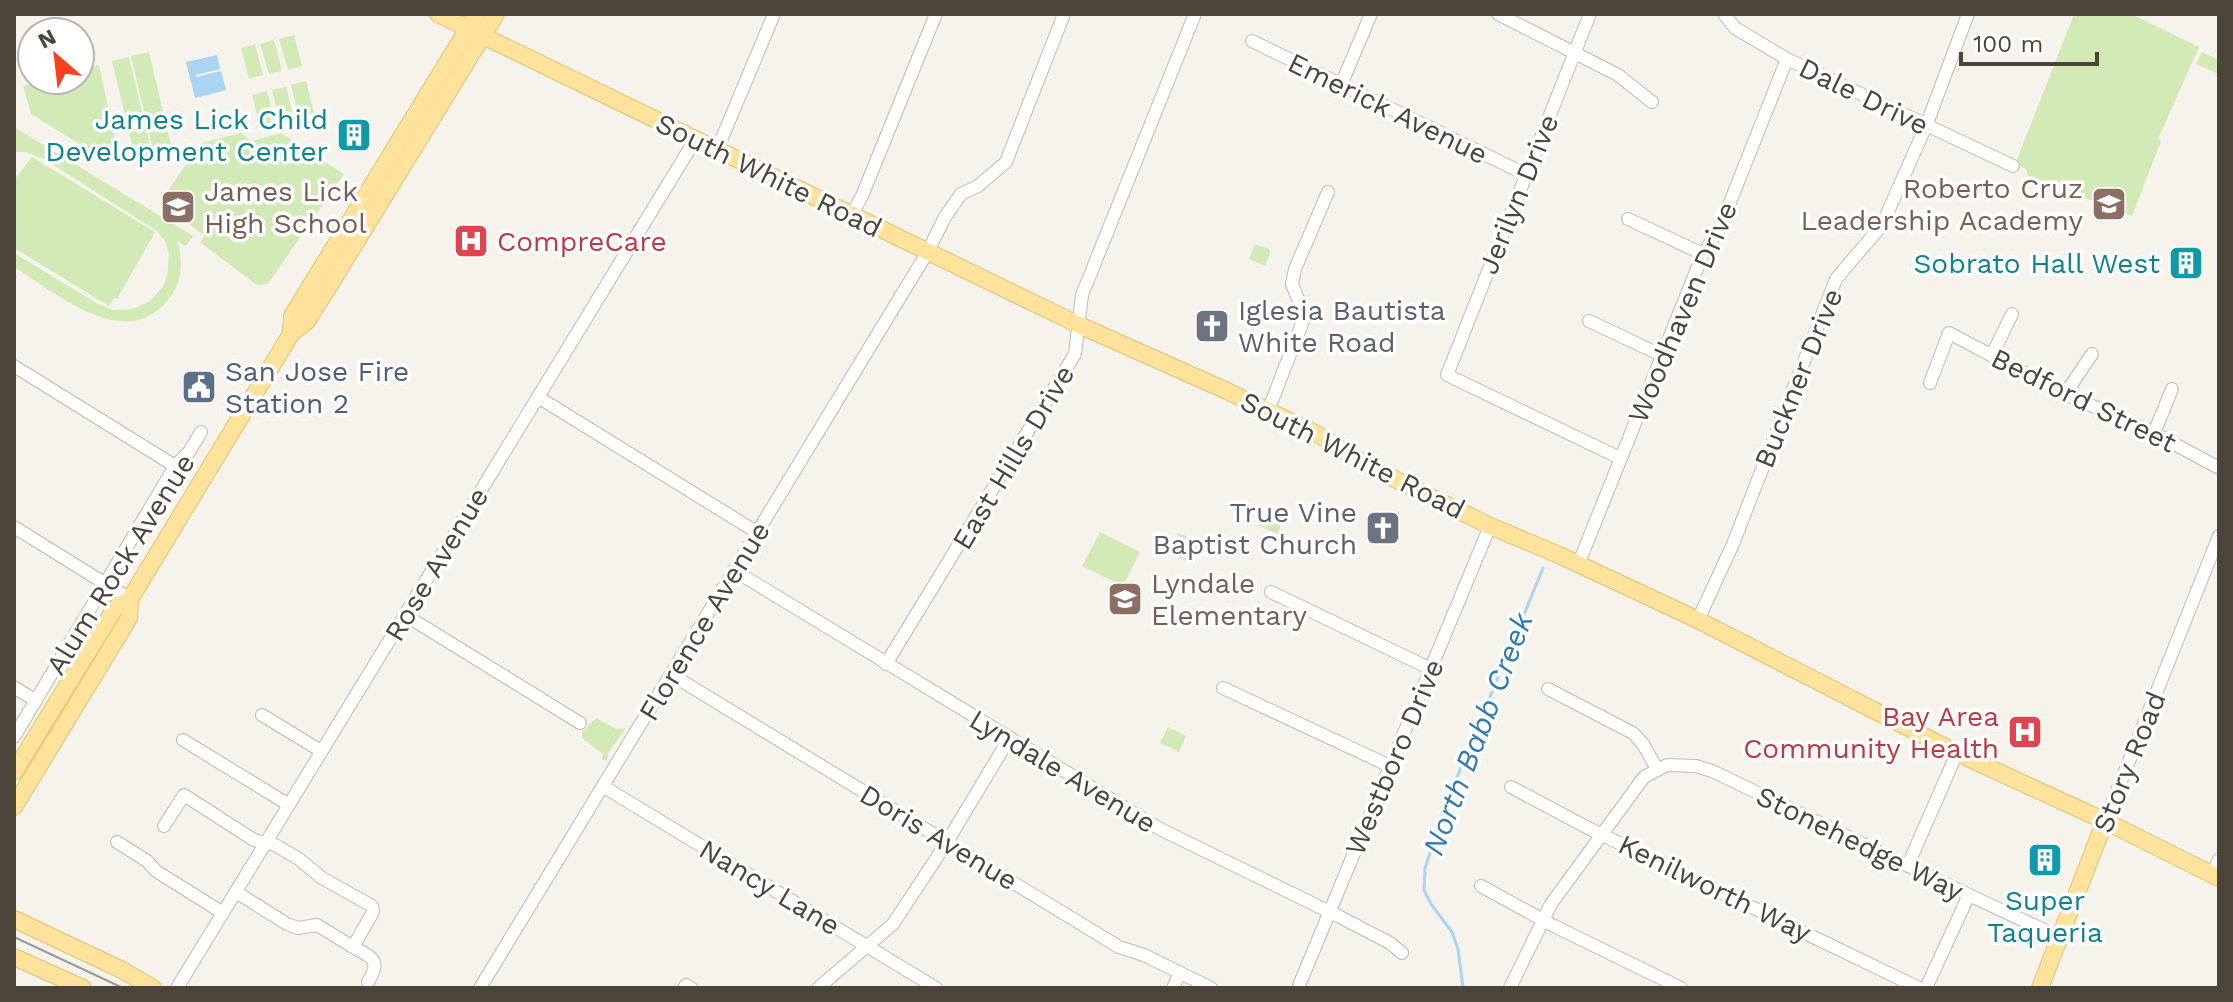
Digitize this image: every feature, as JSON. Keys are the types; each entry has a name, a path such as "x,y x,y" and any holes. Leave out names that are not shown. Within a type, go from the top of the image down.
{"main road":[{"name":"South White Road","path":"438,14 472,21 485,36 695,140 1079,325 1186,371 1319,435 1370,467 1490,526 1698,620 1957,753 2105,821 2216,877"},
{"name":"Alum Rock Avenue","path":"14,772 115,608 130,599 291,334 307,321 496,14"},
{"name":"Alum Rock Avenue","path":"291,334 292,316 472,21"},
{"path":"327,259 330,269 328,280 331,283"},
{"name":"Alum Rock Avenue","path":"14,807 129,618 130,599"},
{"path":"55,737 55,722 78,683 76,672"},
{"name":"Story Road","path":"2040,988 2105,821"},
{"path":"14,919 153,988"},
{"path":"14,957 83,988"}],"street":[{"path":"717,150 774,14"},
{"path":"851,216 936,14"},
{"name":"Florence Avenue","path":"480,988 927,253 945,217 961,194 978,186 1006,162 1064,14"},
{"name":"East Hills Drive","path":"886,664 1075,354 1082,295 1195,14"},
{"path":"1341,85 1371,14"},
{"path":"1498,14 1618,75 1652,102"},
{"name":"Jerilyn Drive","path":"1590,14 1447,375 1620,458"},
{"name":"Dale Drive","path":"1724,14 1735,28 1787,59 2013,166"},
{"name":"Buckner Drive","path":"1698,620 1733,544 1836,279 1882,225 1926,126 1968,14"},
{"name":"Emerick Avenue","path":"1252,41 1525,174"},
{"name":"Woodhaven Drive","path":"1578,565 1661,355 1703,254 1719,230 1787,59"},
{"name":"Rose Avenue","path":"177,988 695,140"},
{"path":"1268,411 1305,316 1292,284 1295,269 1328,192"},
{"path":"1628,219 1703,254"},
{"path":"1992,355 2012,314"},
{"path":"1589,321 1661,355"},
{"name":"Bedford Street","path":"1930,383 1949,333 2065,394 2154,433 2219,468"},
{"path":"2065,394 2092,354"},
{"path":"14,366 175,466"},
{"path":"2154,433 2172,389"},
{"path":"538,397 758,533"},
{"name":"Alum Rock Avenue","path":"14,737 175,466 189,452 201,432"},
{"name":"Westboro Drive","path":"1298,988 1490,526"},
{"path":"14,527 130,599"},
{"name":"Story Road","path":"2105,821 2218,541"},
{"name":"Lyndale Avenue","path":"735,571 1160,829 1390,943 1402,953"},
{"path":"1271,592 1431,669"},
{"path":"405,615 580,723"},
{"name":"Doris Avenue","path":"672,675 1119,947 1211,988"},
{"path":"14,687 36,701"},
{"path":"1223,688 1392,767"},
{"path":"1510,988 1542,920 1601,833 1644,777 1657,769 1633,733 1548,689"},
{"path":"262,715 321,751"},
{"path":"818,988 893,924 1009,739"},
{"path":"183,740 289,805"},
{"path":"1908,865 1957,753"},
{"name":"Stonehedge Way","path":"1657,769 1682,764 1712,771 1968,897 2060,937"},
{"name":"Nancy Lane","path":"604,787 936,988"},
{"name":"Kenilworth Way","path":"1511,787 1919,988"},
{"path":"164,826 184,795 254,840 266,842 299,859 322,878 372,906 373,912 353,947"},
{"path":"117,842 223,913"},
{"path":"2216,877 2219,859"},
{"path":"1481,886 1542,920 1681,988"},
{"path":"236,892 287,924 298,928 317,925 371,958 375,970 368,982"},
{"path":"1926,988 1968,897"},
{"path":"1173,988 1180,973"},
{"path":"684,988 686,985 691,988"}],"green space":[{"path":"2074,14 2131,14 2199,47 2158,139 2161,141 2132,216 2028,176 2016,162"},
{"path":"294,35 302,66 288,70 279,39"},
{"path":"274,40 282,71 269,74 260,44"},
{"path":"255,44 263,75 249,79 241,48"},
{"path":"149,52 172,150 154,154 131,56"},
{"path":"2202,52 2219,60 2219,74 2196,64"},
{"path":"129,57 152,154 135,158 112,61"},
{"path":"99,65 116,144 91,151 31,114 26,96 96,96 96,66"},
{"path":"306,81 314,113 299,117 291,85"},
{"path":"286,87 294,118 280,122 272,90"},
{"path":"267,91 275,123 260,127 252,95"},
{"path":"14,127 193,236 186,246 177,241 181,257 179,279 168,300 151,315 132,321 111,320 90,313 14,267 14,253 96,303 113,310 133,309 150,301 163,287 169,254 165,241 157,231 44,159 25,152 14,152"},
{"path":"241,133 252,141 281,133 344,174 268,284 257,285 201,243 204,235 160,203 200,143"},
{"path":"32,157 155,232 117,299 114,298 109,306 14,248 14,180"},
{"path":"1255,244 1269,249 1265,266 1249,259"},
{"path":"1272,514 1281,520 1279,535 1258,525 1264,516"},
{"path":"1100,532 1140,552 1123,586 1082,566"},
{"path":"1179,533 1200,543 1190,563 1169,553"},
{"path":"596,718 616,729 626,728 608,753 607,760 602,760 603,754 582,738 582,732"},
{"path":"1168,727 1186,736 1179,752 1160,743"}],"water":[{"path":"217,55 220,69 196,77 221,71 226,90 195,98 186,62"}],"waterway":[{"name":"North Babb Creek","path":"1463,988 1458,949 1452,932 1424,890 1425,868 1448,799 1543,568"}],"tram line":[{"path":"14,937 123,988"}],"place":[{"name":"James Lick Child Development Center","path":"354,135"},
{"name":"Roberto Cruz Leadership Academy","path":"2109,204"},
{"name":"James Lick High School","path":"178,207"},
{"name":"CompreCare","path":"471,241"},
{"name":"Sobrato Hall West","path":"2186,263"},
{"name":"Iglesia Bautista White Road","path":"1212,326"},
{"name":"San Jose Fire Station 2","path":"199,387"},
{"name":"True Vine Baptist Church","path":"1383,528"},
{"name":"Lyndale Elementary","path":"1125,599"},
{"name":"Bay Area Community Health","path":"2025,732"},
{"name":"Super Taqueria","path":"2045,860"}]}
